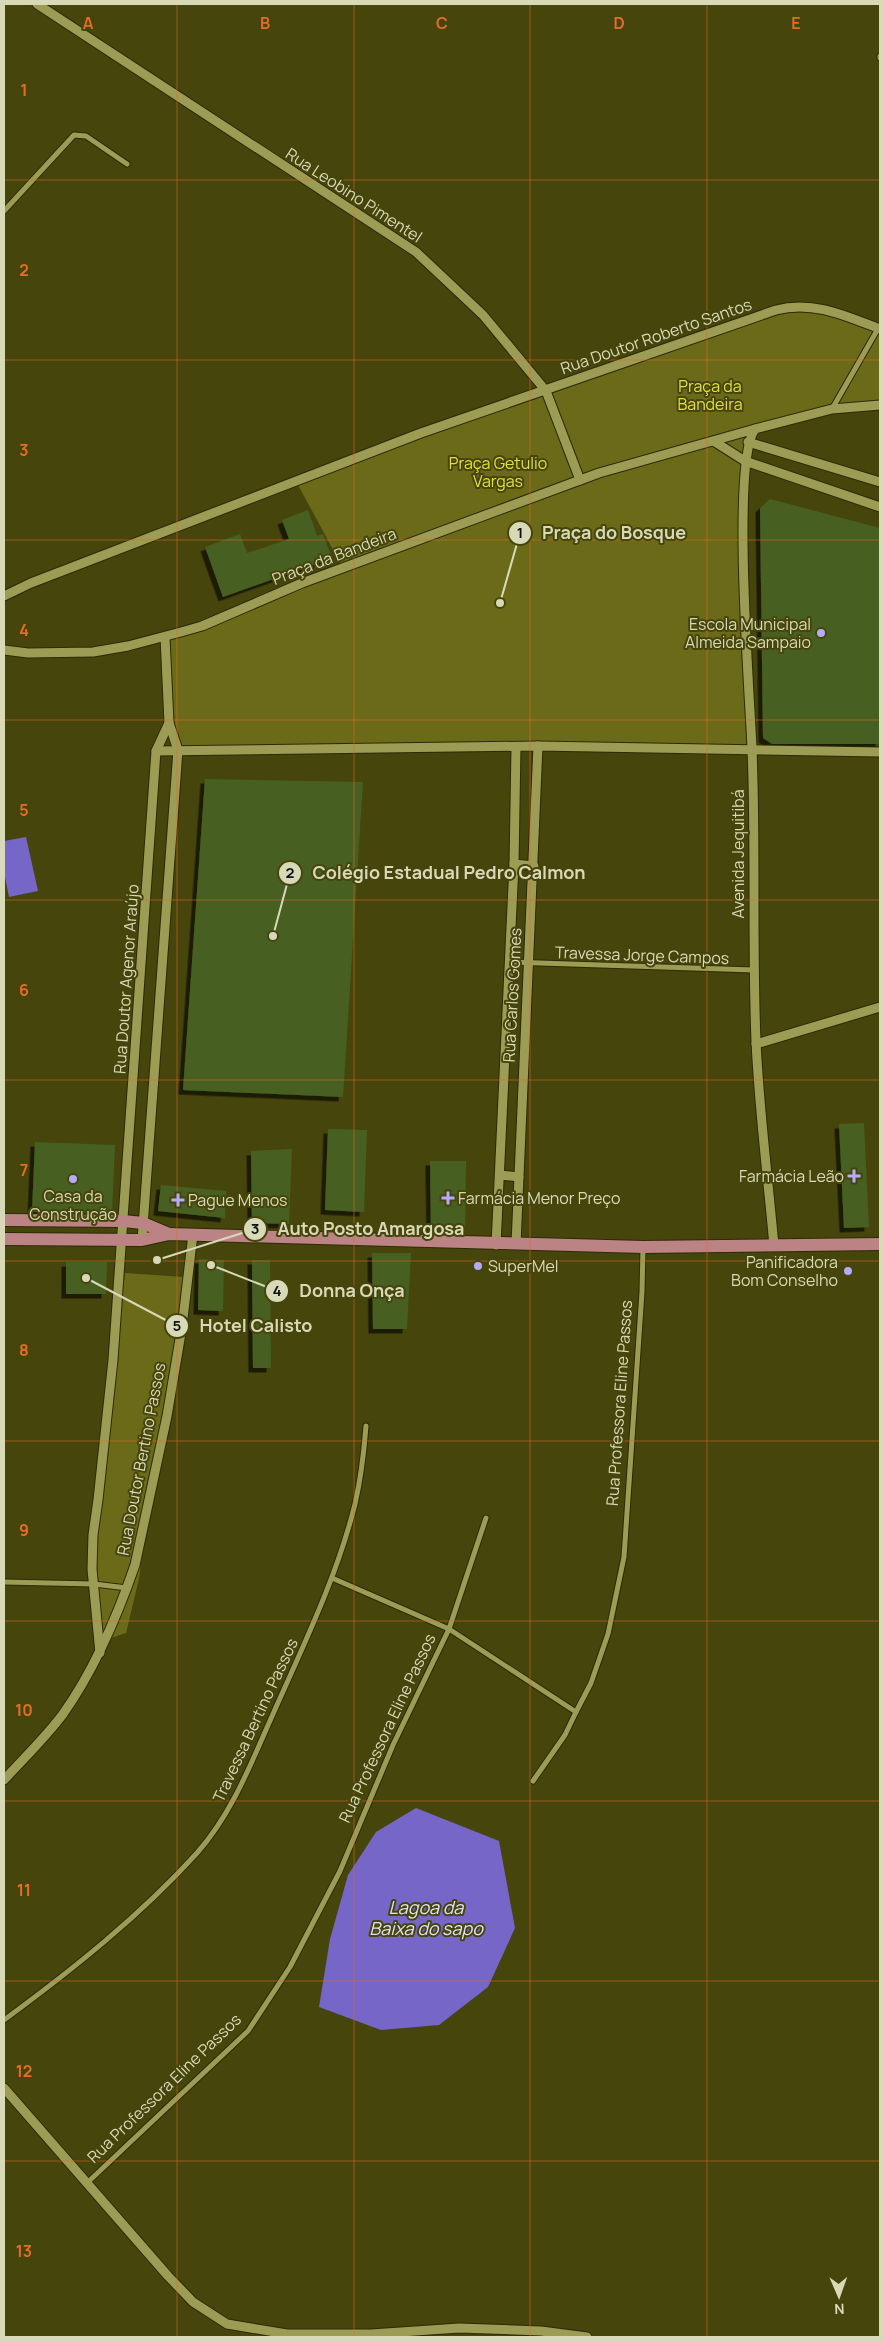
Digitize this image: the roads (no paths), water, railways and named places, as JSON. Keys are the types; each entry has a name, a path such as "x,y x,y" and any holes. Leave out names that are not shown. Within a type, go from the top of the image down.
{"main road":[{"path":"4,1220 123,1221 143,1223 169,1234"},
{"path":"4,1239 142,1240 169,1234 192,1234 496,1245 643,1247 880,1244"}],"street":[{"name":"Rua Leobino Pimentel","path":"37,4 416,252 483,315 546,390 580,480"},
{"path":"4,211 74,135 86,136 127,164"},
{"name":"Rua Doutor Roberto Santos","path":"4,596 31,583 411,437 776,310 807,306 847,315 880,327"},
{"path":"832,409 880,327"},
{"name":"Praça da Bandeira","path":"4,650 28,653 93,652 165,637 202,626 302,583 580,480 832,409 880,405"},
{"path":"755,430 748,442 880,482"},
{"path":"715,442 745,461 880,507"},
{"name":"Avenida Jequitibá","path":"748,442 745,461 744,557 752,749 756,1044 774,1246"},
{"name":"Rua Doutor Agenor Araújo","path":"142,1240 178,750 169,723 165,637"},
{"name":"Rua Doutor Agenor Araújo","path":"122,1240 156,751 169,723"},
{"path":"156,751 538,746 880,752"},
{"name":"Rua Carlos Gomes","path":"516,1244 538,746"},
{"name":"Rua Carlos Gomes","path":"496,1245 514,864 516,747"},
{"path":"514,864 534,866"},
{"name":"Travessa Jorge Campos","path":"508,962 754,970"},
{"path":"756,1044 880,1007"},
{"path":"500,1175 519,1177"},
{"name":"Rua Doutor Bertino Passos","path":"4,1780 63,1714 100,1654 135,1565 167,1416 182,1327 192,1234"},
{"name":"Rua Doutor Bertino Passos","path":"100,1654 94,1584 93,1535 104,1450 122,1240"},
{"name":"Rua Professora Eline Passos","path":"4,2088 87,2183 248,2031 290,1967 340,1871 393,1745 449,1629 576,1712 591,1683 608,1634 624,1557 642,1292 643,1247"},
{"name":"Travessa Bertino Passos","path":"4,2020 68,1972 155,1895 198,1852 232,1807 332,1578 355,1505 366,1426"},
{"path":"332,1578 449,1629 486,1518"},
{"path":"4,1582 94,1584 127,1588"},
{"path":"534,1781 565,1735 576,1712"},
{"path":"87,2183 168,2276 194,2302 227,2324 287,2334 370,2334 459,2328 541,2331 587,2337"}],"water":[{"path":"26,837 38,891 9,897 4,872 4,841"},
{"name":"Lagoa da Baixa do sapo","path":"416,1808 499,1841 515,1928 488,1987 439,2025 381,2030 319,2007 330,1939 348,1875 376,1832"}],"place":[{"name":"Praça do Bosque","path":"500,603"},
{"name":"Escola Municipal Almeida Sampaio","path":"821,633"},
{"name":"Colégio Estadual Pedro Calmon","path":"273,936"},
{"name":"Farmácia Leão","path":"854,1176"},
{"name":"Casa da Construção","path":"73,1179"},
{"name":"Farmácia Menor Preço","path":"448,1198"},
{"name":"Pague Menos","path":"178,1200"},
{"name":"Auto Posto Amargosa","path":"157,1260"},
{"name":"Donna Onça","path":"211,1265"},
{"name":"SuperMel","path":"478,1266"},
{"name":"Panificadora Bom Conselho","path":"848,1271"},
{"name":"Hotel Calisto","path":"86,1278"}],"park label":[{"name":"Praça Getulio Vargas","path":"498,472"}]}
